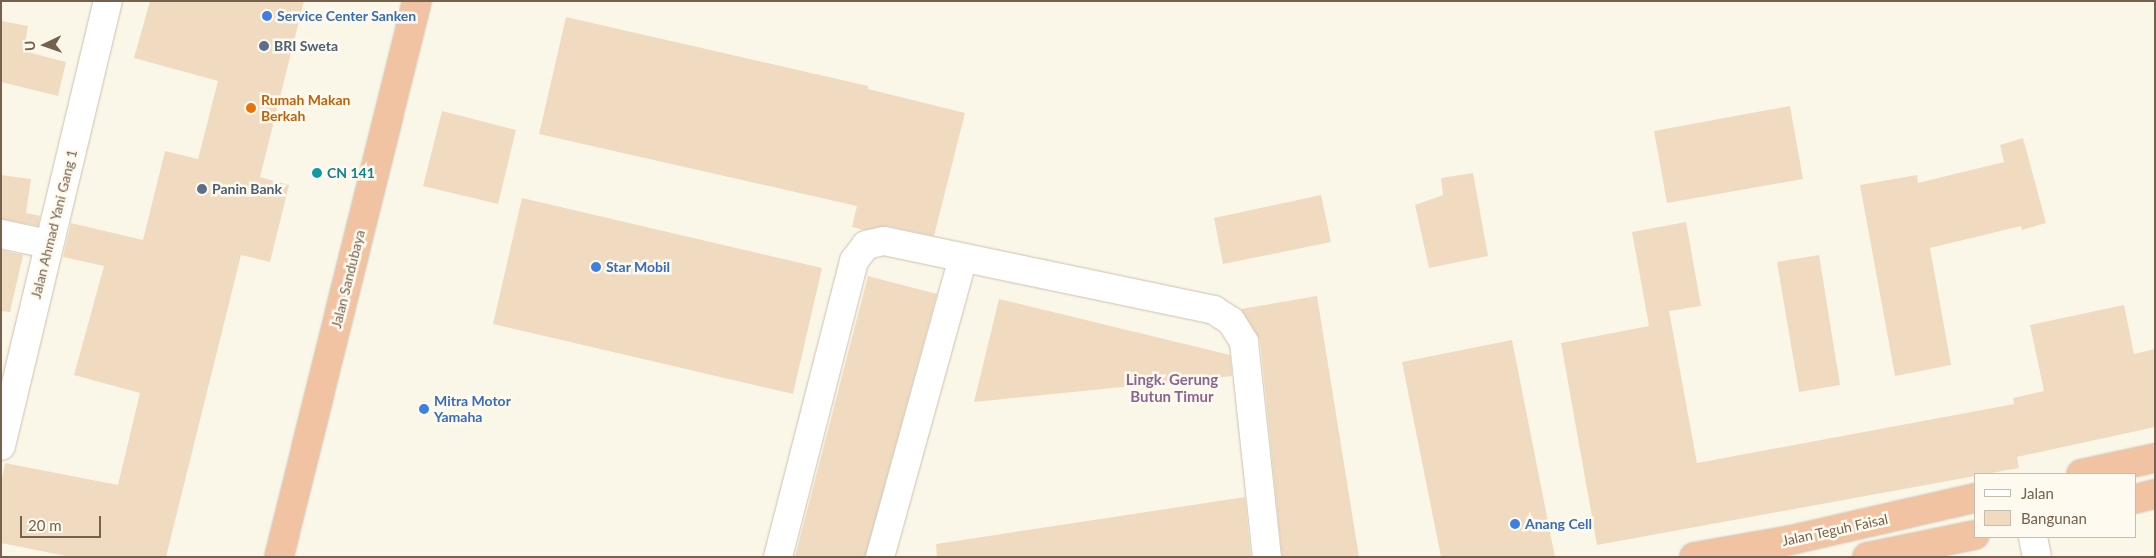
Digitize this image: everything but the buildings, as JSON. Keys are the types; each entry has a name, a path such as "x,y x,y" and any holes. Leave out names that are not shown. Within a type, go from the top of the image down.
{"highway":[{"name":"Jalan Sandubaya","path":"279,557 417,1"},
{"path":"2086,473 2155,458"},
{"path":"2136,498 2155,494"},
{"name":"Jalan Teguh Faisal","path":"1694,557 1791,540 1974,498"},
{"path":"1867,557 1974,534"}],"street":[{"name":"Jalan Ahmad Yani Gang 1","path":"1,446 48,244 108,1"},
{"path":"1,234 48,244"},
{"path":"778,557 859,252 870,243 884,240 1214,310 1231,321 1244,342 1267,557"},
{"path":"880,557 963,258"},
{"path":"2033,538 2037,557"}],"place":[{"name":"Service Center Sanken","path":"267,16"},
{"name":"BRI Sweta","path":"264,46"},
{"name":"Rumah Makan Berkah","path":"251,108"},
{"name":"CN 141","path":"317,173"},
{"name":"Panin Bank","path":"202,189"},
{"name":"Star Mobil","path":"596,267"},
{"name":"Mitra Motor Yamaha","path":"424,409"},
{"name":"Anang Cell","path":"1515,524"}],"district":[{"name":"Lingk. Gerung Butun Timur","path":"1172,388"}]}
